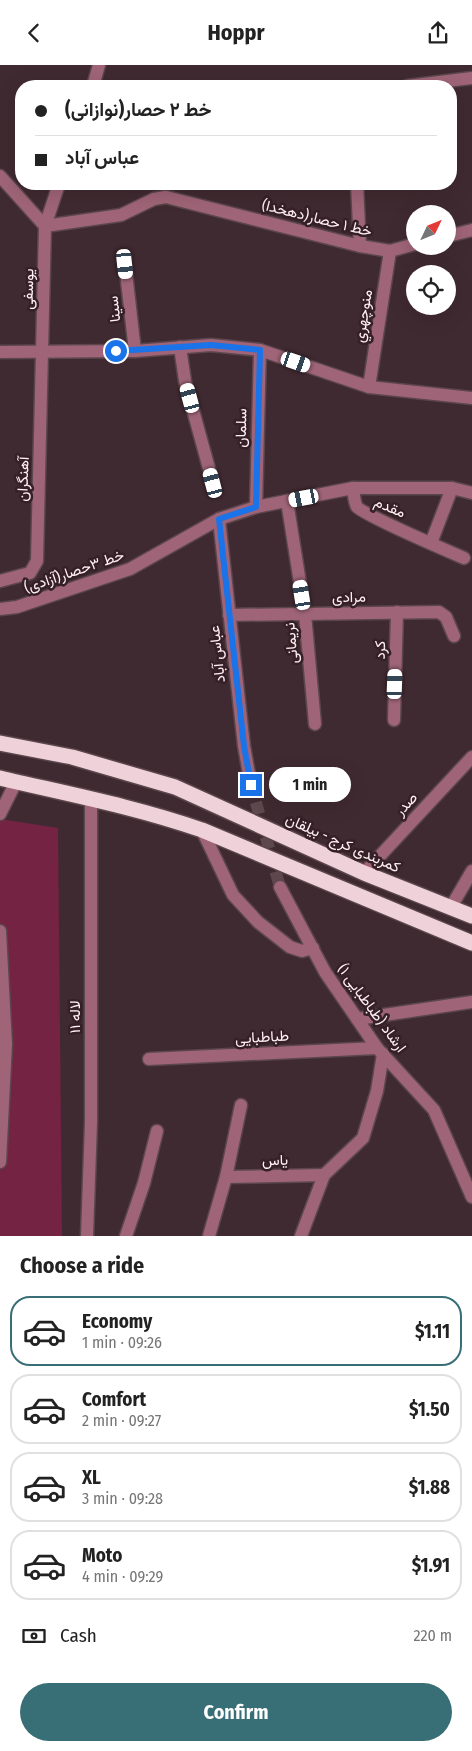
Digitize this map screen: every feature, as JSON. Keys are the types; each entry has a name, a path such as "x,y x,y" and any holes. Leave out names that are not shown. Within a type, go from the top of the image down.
{"highway":[{"name":"کمربندی کرج - بیلقان","path":"0,743 72,757 175,787 364,873 472,916"},
{"path":"0,778 91,798 164,817 202,830 472,943"}],"street":[{"path":"94,80 99,65"},
{"path":"450,80 472,77"},
{"path":"0,177 45,226"},
{"name":"یوسفی","path":"44,352 45,226 58,190"},
{"path":"357,190 360,247"},
{"name":"خط ۱ حصار(دهخدا)","path":"45,226 121,215 154,199 166,197 360,247 390,251 406,247"},
{"path":"456,234 472,230"},
{"name":"منوچهري","path":"369,387 390,251"},
{"name":"سینا","path":"125,264 134,351"},
{"path":"0,352 134,351 211,345 260,350 369,387 472,398"},
{"path":"180,347 185,381 213,483"},
{"name":"سلمان","path":"256,507 260,350"},
{"name":"آهنگران","path":"0,581 30,573 37,561 44,352"},
{"name":"خط ۳حصار(آزادی)","path":"0,609 17,607 130,569 219,519 256,507 353,488 452,488 472,493"},
{"name":"مقدم","path":"353,488 356,506 363,514 464,558"},
{"path":"431,543 452,488"},
{"name":"نریمانی","path":"287,501 305,614 315,724"},
{"name":"عباس آباد","path":"219,519 229,615 251,785"},
{"name":"مرادی","path":"229,615 439,612 446,617 454,636"},
{"name":"کرد","path":"394,720 397,613"},
{"name":"صدر","path":"364,873 472,757"},
{"path":"0,814 16,782"},
{"name":"لاله ۱۱","path":"87,1236 91,1122 91,798"},
{"path":"202,830 233,895 258,922 290,947 302,951 313,948"},
{"path":"450,907 472,871"},
{"name":"ارشاد (طباطبایی ۱)","path":"280,887 325,971 357,1019 380,1051 434,1110 472,1197"},
{"path":"0,931 6,1044 0,1162"},
{"path":"357,1019 472,1002"},
{"path":"303,1235 324,1175 363,1138 377,1091 380,1051"},
{"name":"طباطبایی","path":"149,1059 380,1051"},
{"path":"208,1236 226,1177 241,1105"},
{"path":"126,1236 144,1183 157,1131"},
{"name":"یاس","path":"226,1177 324,1175"}],"shaded area":[{"path":"0,819 58,828 62,1236 0,1236"}],"tunnel":[{"path":"251,785 280,887"}],"route":[{"path":"116,351 211,345 260,350 256,507 219,519 244,746 251,785"}]}
